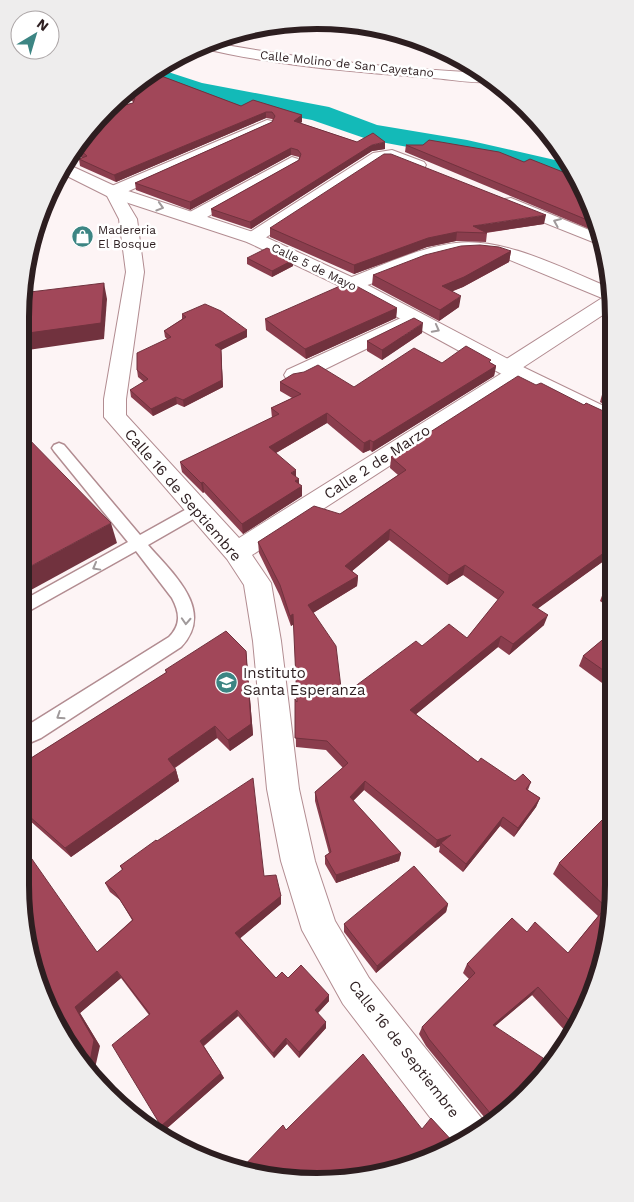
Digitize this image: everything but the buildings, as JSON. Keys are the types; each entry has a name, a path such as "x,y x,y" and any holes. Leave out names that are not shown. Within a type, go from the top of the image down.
{"street":[{"name":"Calle Molino de San Cayetano","path":"217,47 290,59 370,69 477,77"},
{"path":"114,192 267,124"},
{"path":"253,238 379,156 387,154 398,157 434,171"},
{"path":"194,217 292,162"},
{"name":"Calle 5 de Mayo","path":"68,171 114,192 253,238 351,284 512,370 605,416"},
{"name":"Calle 16 de Septiembre","path":"114,192 128,219 135,272 115,417 236,552 257,583 268,641 283,789 298,861 320,930 356,991 467,1131"},
{"path":"495,197 594,238"},
{"path":"351,284 441,251 456,248 486,247 511,254 604,292"},
{"name":"Calle 2 de Marzo","path":"236,552 512,370 582,318 605,305"},
{"path":"294,375 414,318"}],"lane":[{"path":"29,735 167,648 184,633 188,623 186,610 180,598 166,579 59,448"},
{"path":"29,605 197,510"}],"waterway":[{"path":"158,77 197,90 319,113 370,132 467,149 566,172"}],"place":[{"name":"Madereria El Bosque","path":"82,237"},
{"name":"Instituto Santa Esperanza","path":"227,682"}]}
